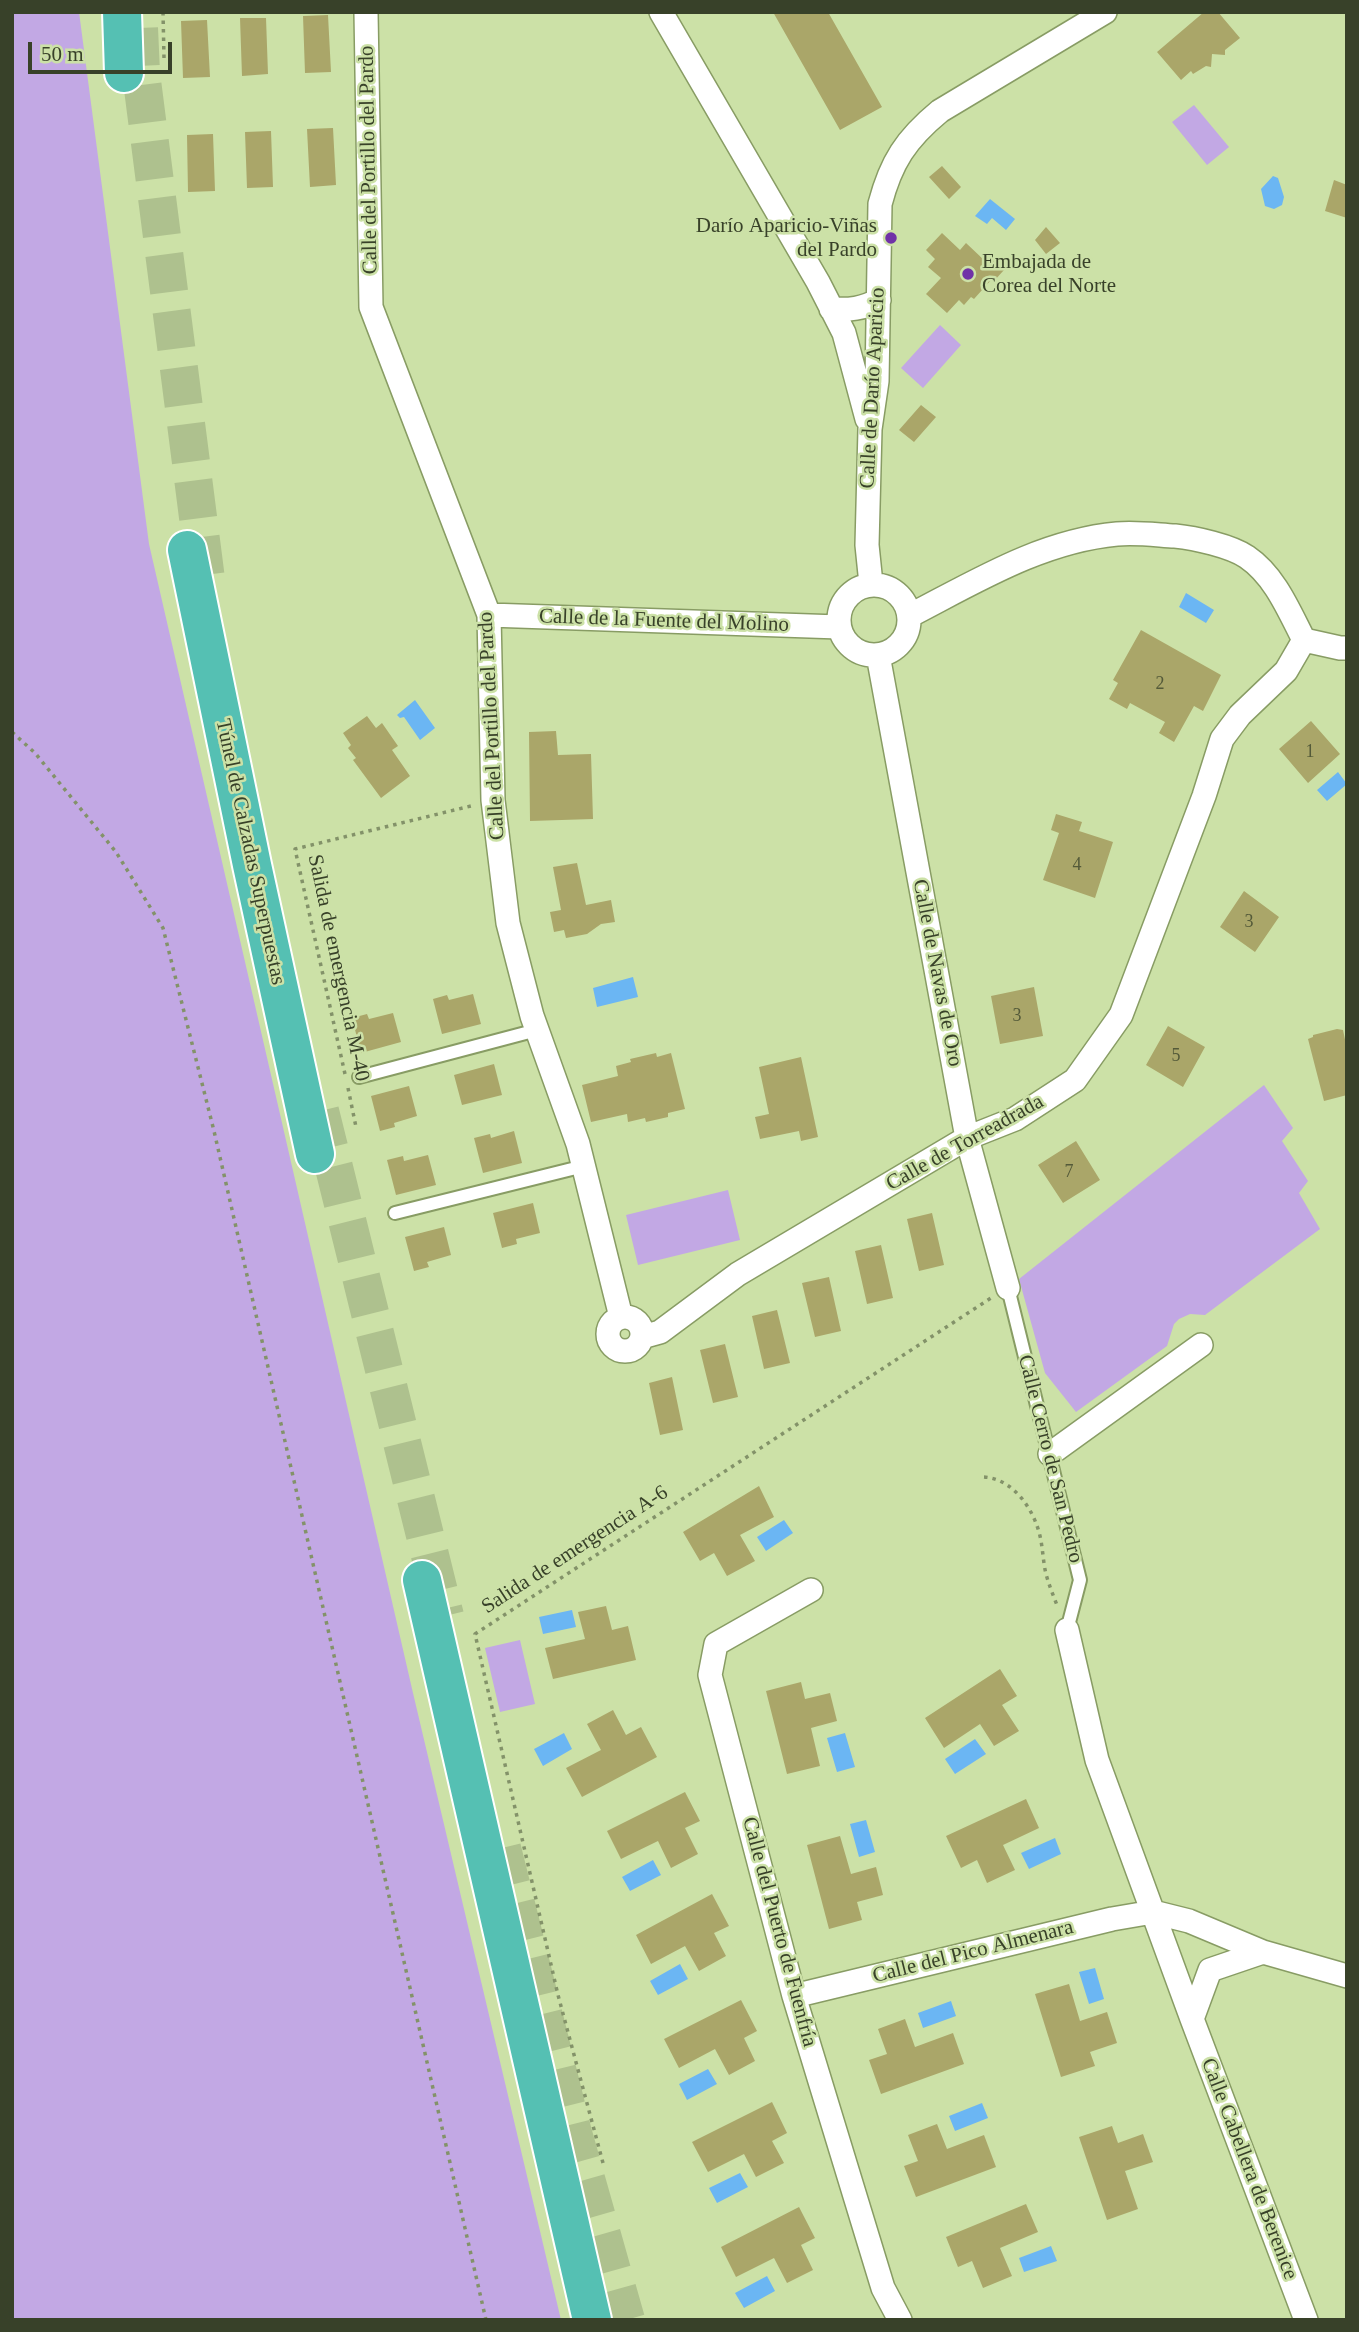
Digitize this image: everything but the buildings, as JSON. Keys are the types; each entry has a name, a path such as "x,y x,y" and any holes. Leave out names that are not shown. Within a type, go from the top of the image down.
{"highway":[{"path":"122,12 124,73"},
{"name":"Túnel de Calzadas Superpuestas","path":"187,550 315,1154"},
{"path":"422,1580 592,2320"}],"street":[{"name":"Calle del Portillo del Pardo","path":"366,12 371,307 489,615 493,800 508,923 537,1030 578,1144 621,1317"},
{"path":"660,12 818,282 844,333 870,429"},
{"name":"Calle de Darío Aparicio","path":"871,584 867,545 870,429 877,381 880,204 887,178 899,154 916,131 940,111 1105,12"},
{"path":"831,309 864,308 879,300"},
{"path":"844,333 878,332"},
{"path":"909,616 1013,563 1061,544 1118,533 1165,535 1198,538 1247,556 1275,585 1304,640 1347,648"},
{"path":"871,584 883,585 894,591 903,599 909,616 906,634 899,644 889,652 878,655 858,651 843,637 839,627 842,603 859,587 871,584"},
{"name":"Calle de la Fuente del Molino","path":"489,615 839,627"},
{"name":"Calle de Torreadrada","path":"621,1317 608,1328 608,1339 615,1349 626,1352 636,1347 642,1337 660,1332 738,1274 967,1138 1015,1119 1075,1080 1121,1015 1204,796 1222,739 1240,715 1286,671 1304,640"},
{"name":"Calle de Navas de Oro","path":"878,655 967,1138 1008,1288"},
{"path":"1050,1454 1201,1345"},
{"name":"Calle del Puerto de Fuenfría","path":"811,1590 716,1644 710,1675 794,1996 883,2288 900,2320"},
{"name":"Calle Cerro de San Pedro","path":"1067,1630 1097,1760 1153,1912"},
{"path":"1153,1912 1189,1920 1263,1952 1347,1976"},
{"name":"Calle del Pico Almenara","path":"794,1996 1112,1919 1153,1912"},
{"name":"Calle Cabellera de Berenice","path":"1153,1912 1306,2320"},
{"path":"1192,2019 1210,1970 1263,1952"}],"lane":[{"path":"359,1077 537,1030"},
{"path":"395,1213 584,1166"},
{"name":"Calle Cerro de San Pedro","path":"1008,1288 1080,1580 1067,1630"}],"path":[{"path":"163,12 164,58"},
{"path":"12,732 35,753 116,852 163,928 217,1145 486,2320"},
{"name":"Salida de emergencia M-40","path":"345,1074 295,849 493,800"},
{"name":"Salida de emergencia M-40","path":"348,1087 356,1127"},
{"name":"Salida de emergencia A-6","path":"603,2163 558,1995 475,1634 1008,1288"},
{"path":"984,1477 993,1477 1013,1489 1030,1510 1040,1535 1048,1581 1067,1630"}],"shaded area":[{"path":"12,12 79,12 149,544 413,1693 561,2320 12,2320"},
{"path":"1194,105 1229,147 1207,165 1172,122"},
{"path":"940,325 961,345 923,388 901,368"},
{"path":"1264,1085 1293,1128 1282,1141 1308,1181 1299,1193 1320,1229 1205,1315 1190,1314 1179,1319 1174,1324 1167,1346 1076,1412 1045,1373 1019,1279"},
{"path":"728,1190 740,1240 638,1265 626,1215"},
{"path":"520,1640 535,1704 500,1712 485,1648"}],"water":[{"path":"1273,176 1278,178 1284,197 1282,205 1274,209 1265,206 1261,189"},
{"path":"990,199 1015,219 1006,230 992,218 987,224 975,216"},
{"path":"1186,593 1214,610 1206,623 1179,607"},
{"path":"415,700 435,728 420,740 404,717 397,715"},
{"path":"1338,772 1347,784 1327,801 1317,790"},
{"path":"633,977 638,997 597,1007 593,988"},
{"path":"784,1520 793,1533 766,1551 757,1537"},
{"path":"572,1610 576,1627 543,1634 539,1617"},
{"path":"564,1733 572,1749 543,1766 534,1749"},
{"path":"845,1733 855,1767 837,1772 827,1738"},
{"path":"975,1739 986,1754 955,1774 945,1759"},
{"path":"866,1820 875,1852 859,1857 850,1824"},
{"path":"1055,1838 1061,1854 1029,1869 1021,1853"},
{"path":"653,1860 661,1875 630,1891 622,1877"},
{"path":"680,1964 688,1979 658,1995 650,1981"},
{"path":"1095,1968 1104,1999 1089,2004 1079,1972"},
{"path":"951,2001 956,2016 923,2028 918,2013"},
{"path":"708,2069 717,2084 687,2100 679,2084"},
{"path":"982,2103 988,2118 955,2131 949,2116"},
{"path":"740,2173 748,2187 717,2203 709,2188"},
{"path":"1051,2246 1057,2261 1024,2272 1019,2258"},
{"path":"767,2276 775,2291 744,2308 735,2293"}],"tunnel":[{"path":"139,28 141,73 207,587"},
{"path":"320,1111 445,1616"},
{"path":"502,1848 573,2133 626,2320"}],"place":[{"name":"Darío Aparicio-Viñas del Pardo","path":"891,238"},
{"name":"Embajada de Corea del Norte","path":"968,274"}]}
